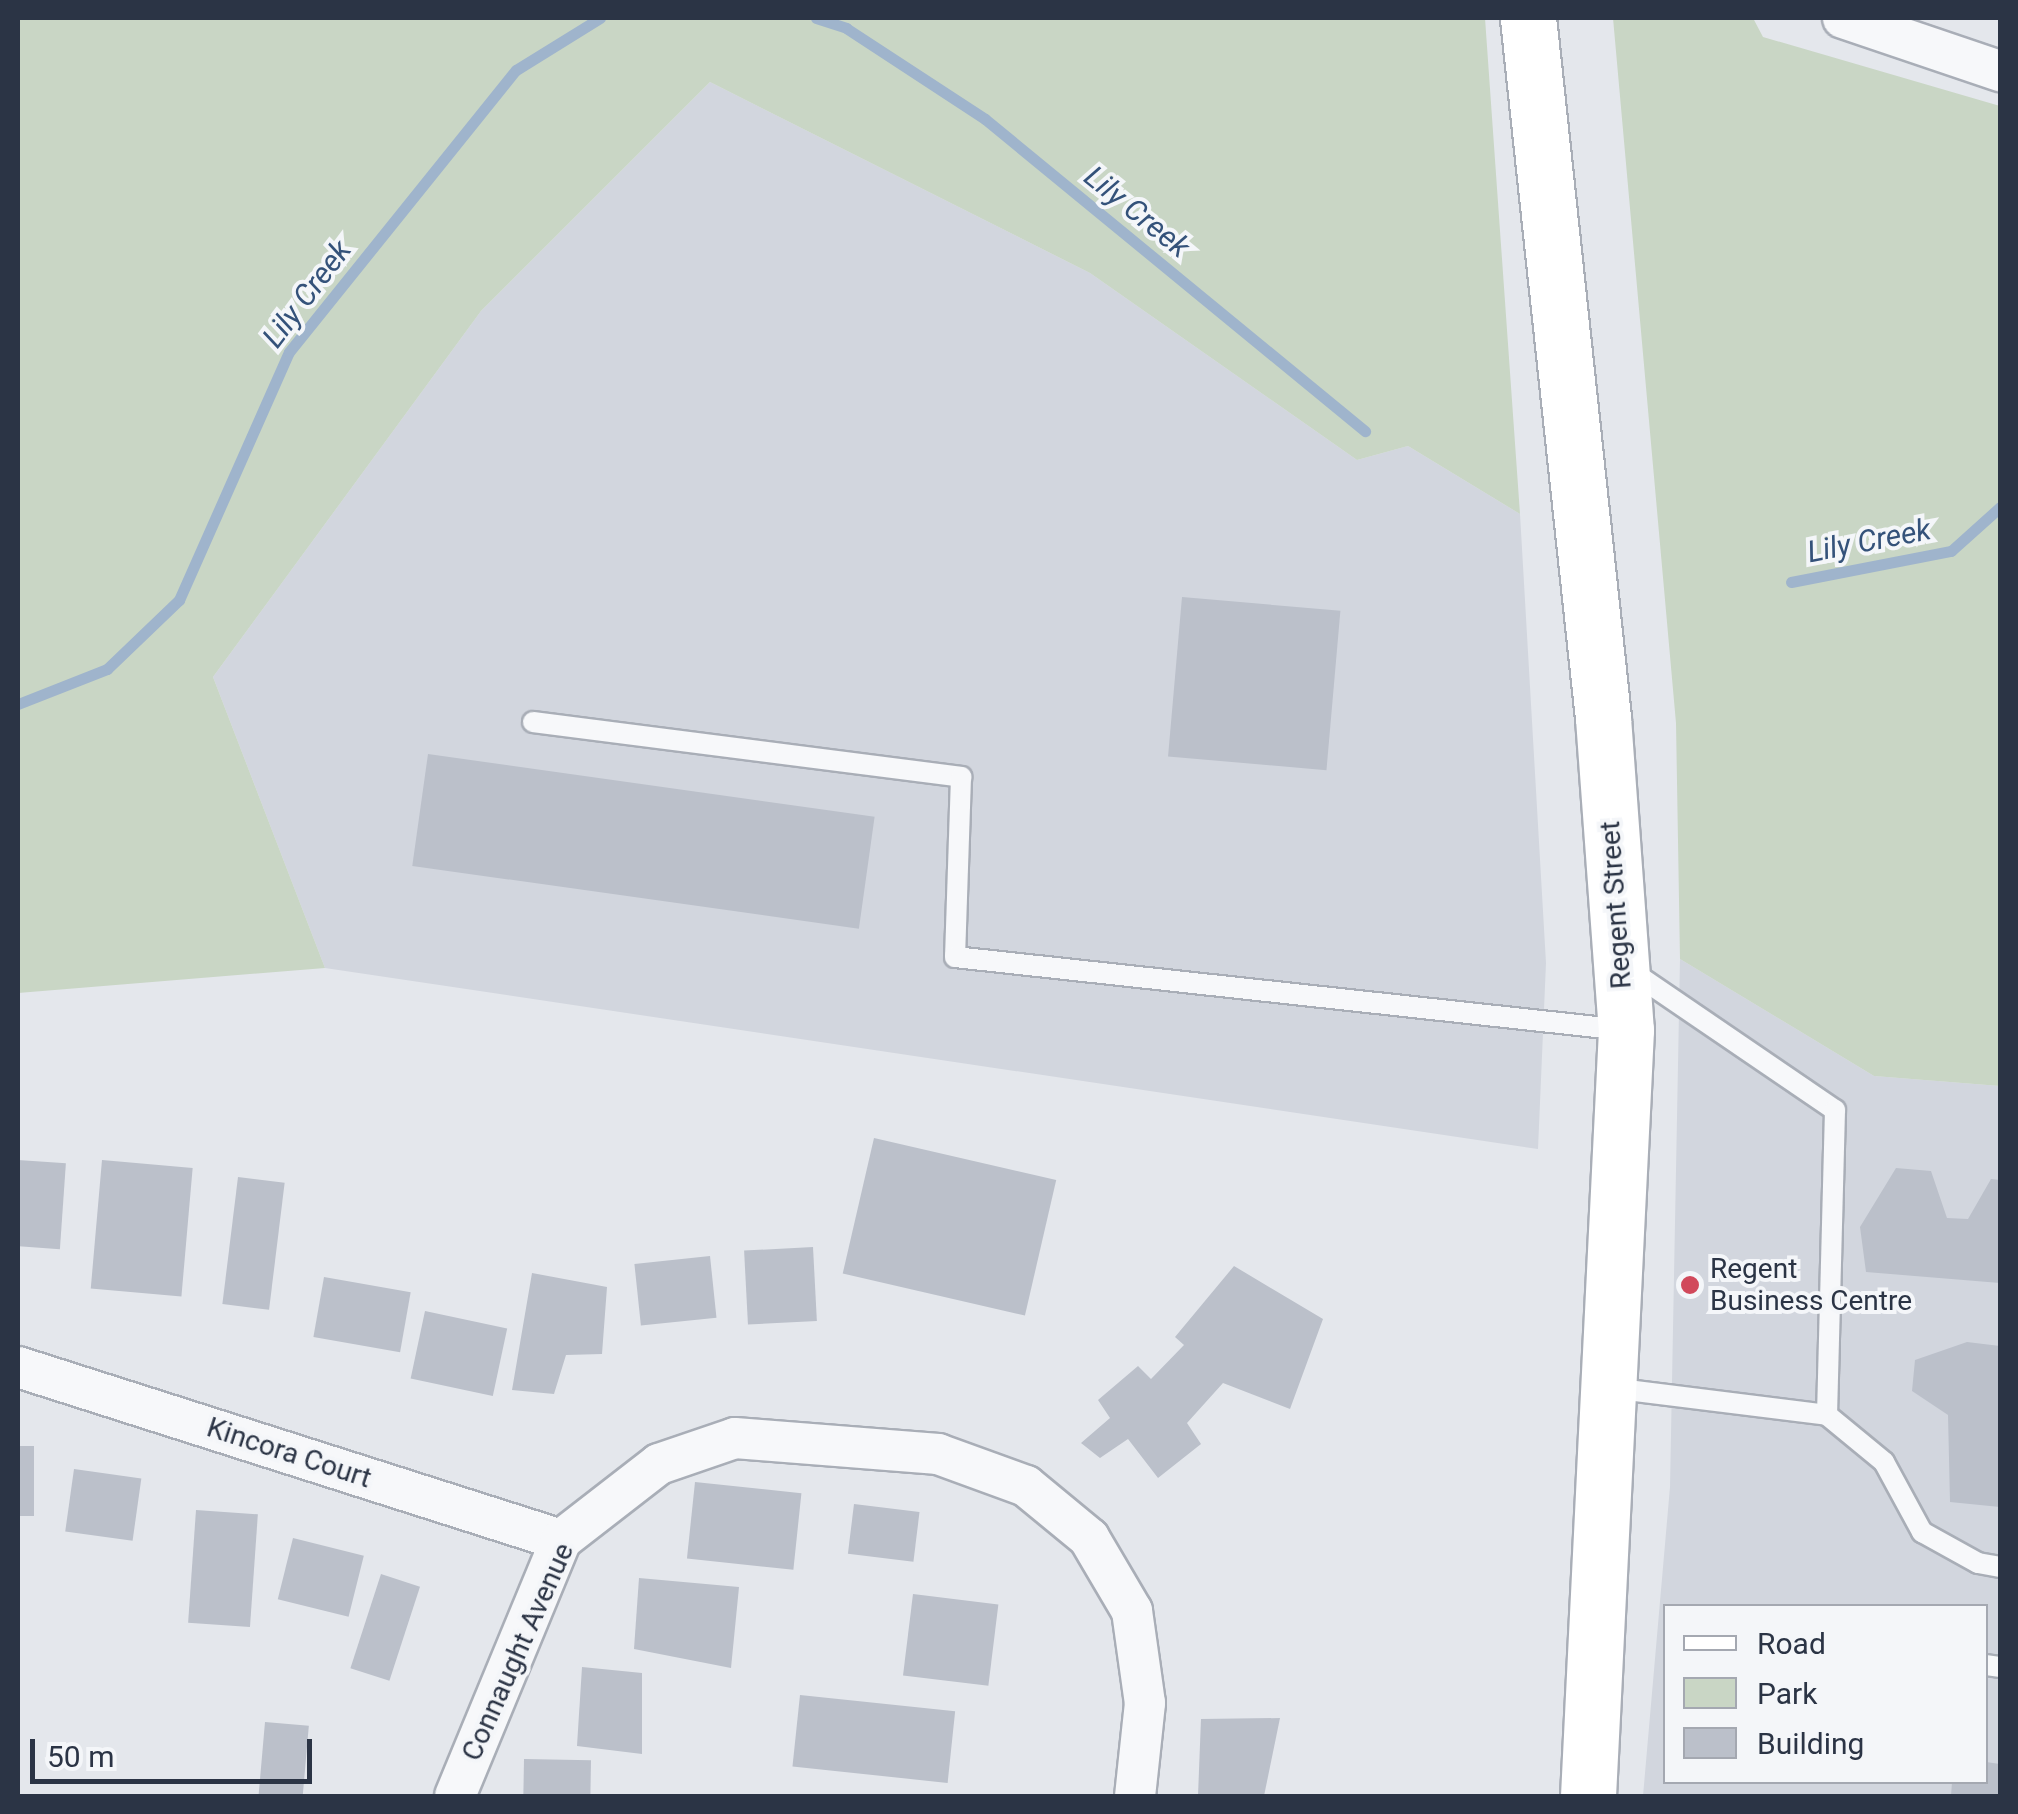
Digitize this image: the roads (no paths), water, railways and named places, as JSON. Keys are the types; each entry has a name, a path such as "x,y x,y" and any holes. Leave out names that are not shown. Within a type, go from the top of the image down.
{"main road":[{"name":"Regent Street","path":"1528,18 1602,718 1626,1030 1605,1387 1588,1796"}],"street":[{"path":"1843,18 2000,71"},
{"name":"Kincora Court","path":"18,1367 561,1540"},
{"name":"Connaught Avenue","path":"455,1796 561,1540 659,1464 735,1438 938,1454 1026,1486 1089,1538 1132,1611 1145,1703 1135,1796"}],"lane":[{"path":"532,722 961,777 955,957 1626,1030"},
{"path":"1620,964 1836,1110 1827,1416"},
{"path":"1605,1387 1827,1416 1884,1462 1922,1532 1978,1563 2000,1566"}],"waterway":[{"name":"Lily Creek","path":"18,704 107,669 179,600 289,352 516,70 600,18"},
{"name":"Lily Creek","path":"816,18 846,28 985,119 1365,431"},
{"name":"Lily Creek","path":"1791,582 1951,551 2000,507"}],"place":[{"name":"Regent Business Centre","path":"1690,1285"}]}
